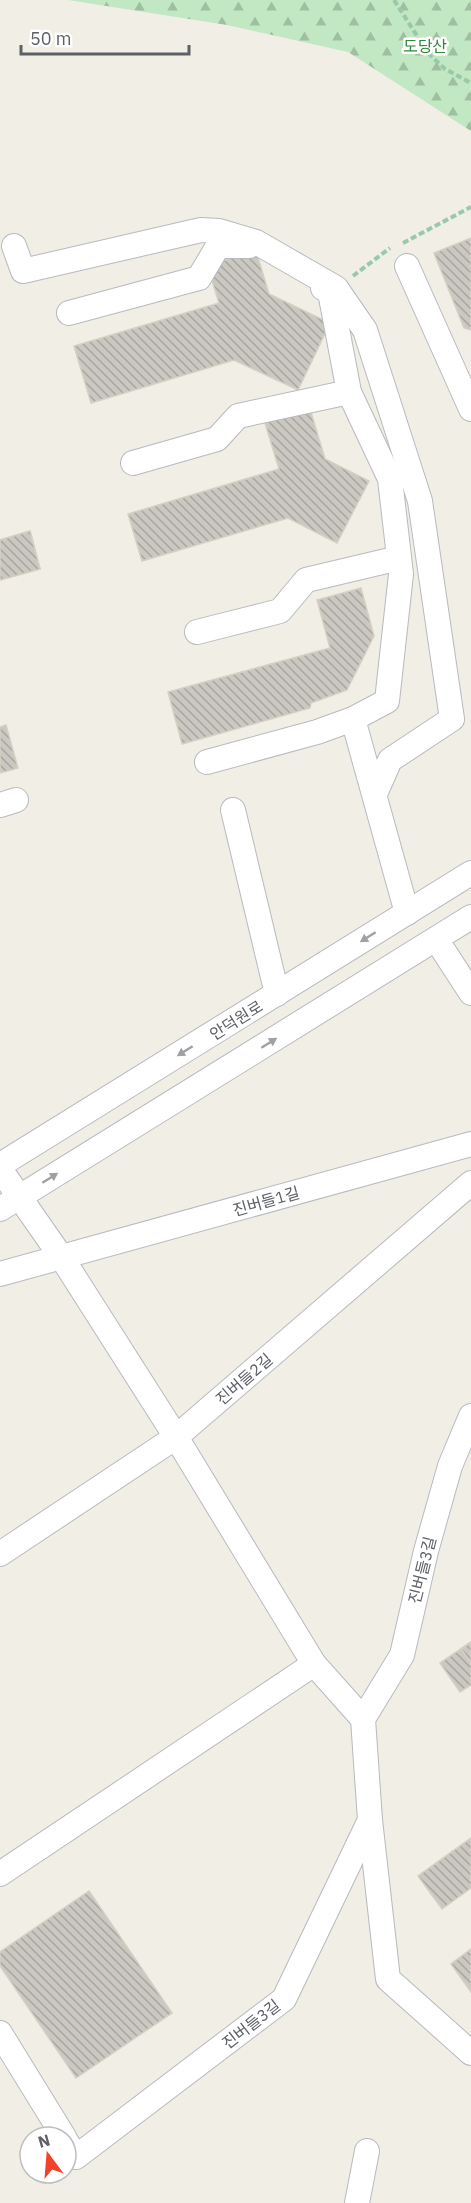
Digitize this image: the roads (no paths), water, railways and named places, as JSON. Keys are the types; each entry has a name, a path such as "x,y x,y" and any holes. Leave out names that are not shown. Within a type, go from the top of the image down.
{"street":[{"path":"14,246 22,271 201,230 219,231 256,242 336,288 365,330 420,501 452,719 390,760 375,794"},
{"path":"69,313 199,278 218,246 240,244 258,247 330,292 349,392 390,480 401,573 387,701 353,720 207,762"},
{"path":"407,266 471,409"},
{"path":"133,463 217,439 238,416 349,392"},
{"path":"197,632 280,610 306,580 399,558"},
{"path":"353,720 407,913"},
{"path":"233,810 277,994"},
{"name":"안덕원로","path":"0,1167 471,873"},
{"path":"10,1203 471,917"},
{"path":"436,939 471,993"},
{"name":"진버들1길","path":"0,1274 471,1144"},
{"path":"0,1167 10,1203 62,1258 176,1437 314,1664 363,1719"},
{"name":"진버들2길","path":"0,1554 176,1437 471,1183"},
{"name":"진버들3길","path":"471,1416 450,1466 426,1551 402,1655 363,1719 370,1820 388,1978 471,2054"},
{"path":"0,1874 314,1664"},
{"name":"진버들3길","path":"78,2155 284,1999 370,1820"},
{"name":"진버들3길","path":"0,2033 56,2125"},
{"path":"357,2203 367,2151"}],"park label":[{"name":"도당산","path":"425,46"}]}
